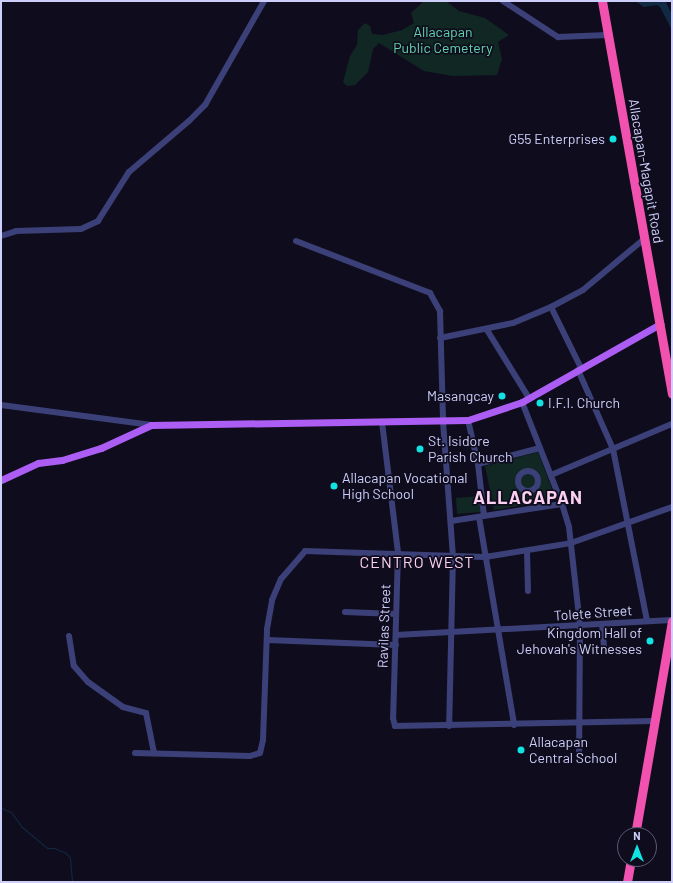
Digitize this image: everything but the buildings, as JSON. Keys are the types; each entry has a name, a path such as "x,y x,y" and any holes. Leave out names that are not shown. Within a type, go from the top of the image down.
{"highway":[{"name":"Allacapan-Magapit Road","path":"602,1 672,394"},
{"path":"636,827 672,621"},
{"path":"627,882 630,867"}],"main road":[{"path":"1,480 38,463 62,460 101,448 150,425 443,422 468,420 525,400 660,324"}],"street":[{"path":"1,236 16,231 81,229 98,221 130,172 189,121 205,105 264,1"},
{"path":"503,1 552,34 588,38 608,35"},
{"path":"440,338 487,330 524,319 551,307 583,290 644,238"},
{"path":"296,241 430,294 440,311 443,422 453,556 449,726 654,721"},
{"path":"551,307 580,369 613,448 646,621"},
{"path":"487,330 525,400 540,448 562,504 571,542 580,625 579,755"},
{"path":"1,405 150,425"},
{"path":"468,420 478,464 485,557 499,630 514,724"},
{"name":"Ravilas Street","path":"382,422 398,552 393,721 395,726 405,727 449,726"},
{"path":"551,475 672,424"},
{"path":"478,464 540,448"},
{"path":"451,521 562,504"},
{"path":"136,752 250,756 260,753 263,740 267,640 275,592 281,579 305,551 398,552 485,557 571,542 672,507"},
{"path":"527,550 528,591"},
{"path":"345,612 396,614"},
{"name":"Tolete Street","path":"396,635 646,621 672,621"},
{"path":"602,624 604,648"},
{"path":"70,636 74,666 88,682 123,707 146,713 154,753"},
{"path":"267,640 396,645"}],"green space":[{"name":"Allacapan Public Cemetery","path":"424,1 446,1 459,11 485,18 509,35 498,42 502,59 497,75 453,76 424,71 379,43 373,49 368,72 355,85 347,86 343,82 350,56 357,45 358,30 365,23 370,26 372,34 383,35 402,30 414,23 411,13"},
{"path":"538,452 556,500 494,510 485,466"},
{"path":"479,496 483,510 480,512 457,514 456,498"}],"water":[{"path":"635,1 665,1 672,14 672,30 660,7 657,5 644,7"}],"waterway":[{"path":"1,808 11,812 22,827 47,848 54,848 66,853 70,858 72,882"}],"place":[{"name":"G55 Enterprises","path":"613,139"},
{"name":"Masangcay","path":"502,396"},
{"name":"I.F.I. Church","path":"540,403"},
{"name":"St. Isidore Parish Church","path":"420,449"},
{"name":"Allacapan Vocational High School","path":"334,486"},
{"name":"Kingdom Hall of Jehovah's Witnesses","path":"650,641"},
{"name":"Allacapan Central School","path":"521,750"}],"district":[{"name":"ALLACAPAN","path":"528,497"},
{"name":"CENTRO WEST","path":"417,562"}]}
